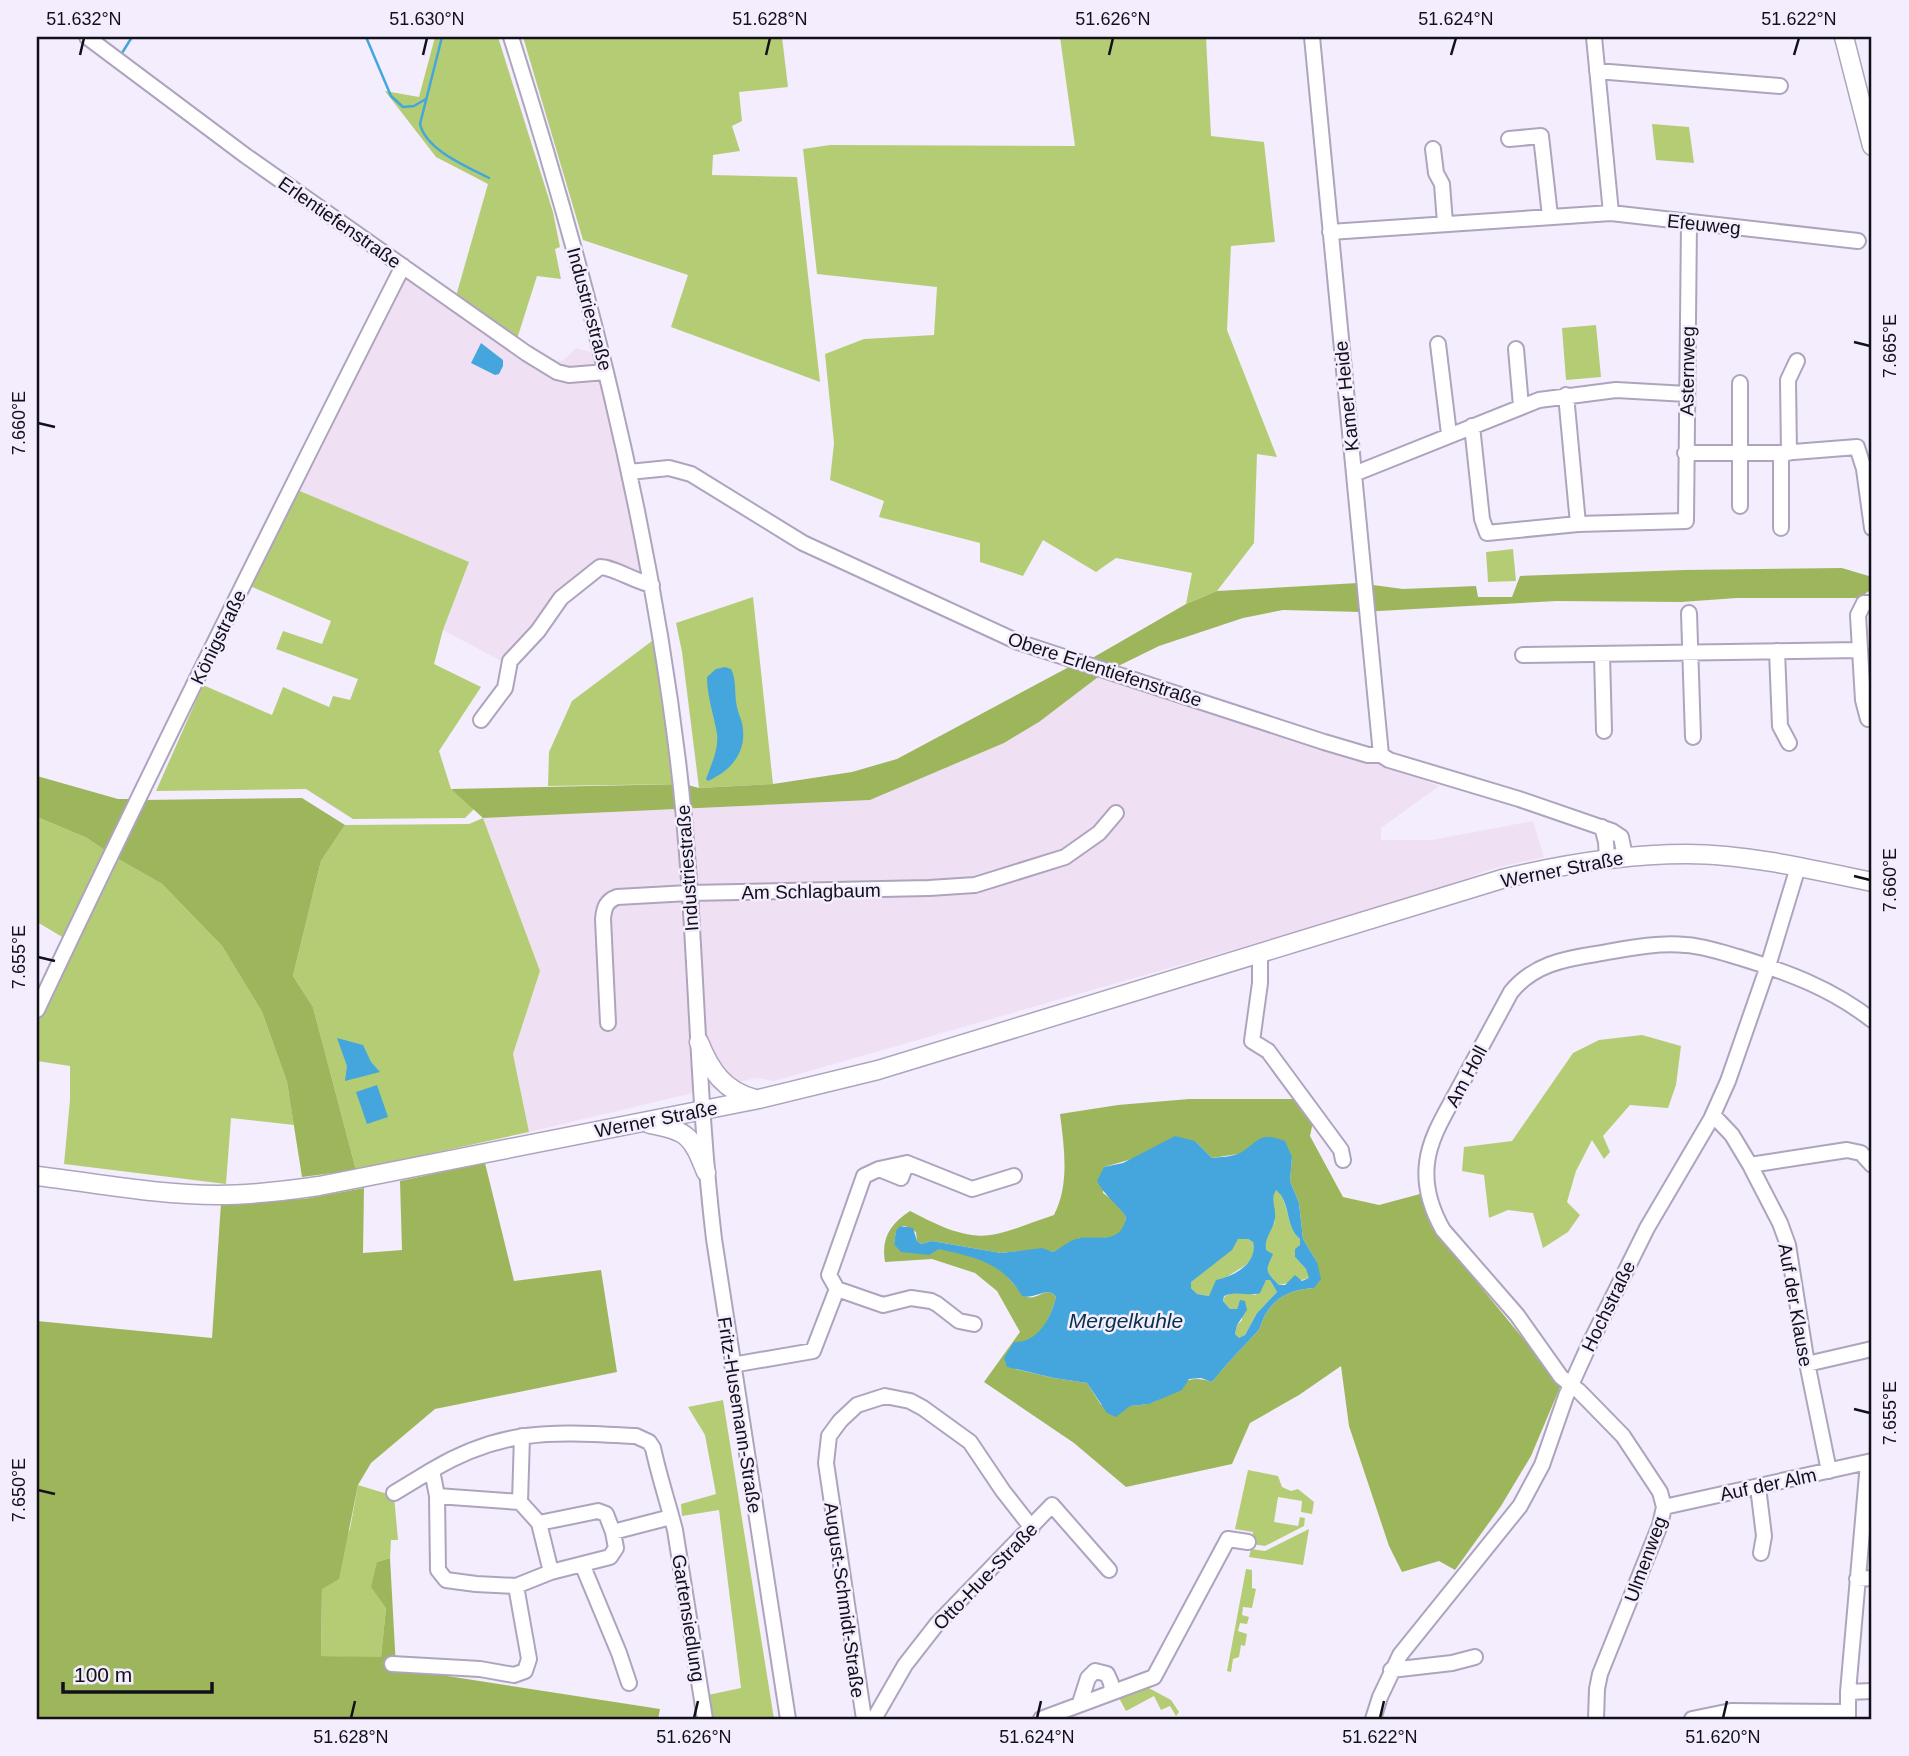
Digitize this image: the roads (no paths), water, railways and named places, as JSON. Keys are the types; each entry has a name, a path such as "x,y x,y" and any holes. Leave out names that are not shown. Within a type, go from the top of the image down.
{"main road":[{"path":"1844,37 1872,146"},
{"name":"Werner Straße","path":"37,1176 217,1195 263,1193 319,1186 702,1111 878,1070 1502,879 1562,865 1616,857 1689,853 1798,867 1872,882"},
{"path":"699,1042 708,1065 719,1079 742,1095 759,1099"},
{"path":"640,1122 667,1127 688,1136 695,1144 706,1172"}],"street":[{"name":"Erlentiefenstraße","path":"87,37 246,156 557,372 569,375 606,372"},
{"name":"Industriestraße","path":"511,37 569,229 606,372 652,585 678,764 702,1111"},
{"name":"Kamer Heide","path":"1311,37 1381,755"},
{"path":"1594,37 1611,213"},
{"path":"1597,71 1780,86"},
{"path":"1509,139 1541,136 1550,216"},
{"path":"1433,149 1436,173 1442,184 1446,223"},
{"name":"Efeuweg","path":"1330,232 1611,213 1858,241"},
{"name":"Asternweg","path":"1578,524 1686,521 1689,222"},
{"name":"Königstraße","path":"37,1010 108,859 403,266"},
{"path":"1438,344 1449,434"},
{"path":"1516,349 1521,406"},
{"path":"1781,528 1788,380 1797,361"},
{"path":"1740,383 1740,506"},
{"path":"1354,474 1539,400 1616,390 1687,394"},
{"path":"1472,425 1482,519 1487,533 1578,524 1566,395"},
{"path":"1685,453 1785,453 1857,447 1864,469 1872,528"},
{"name":"Obere Erlentiefenstraße","path":"629,472 669,468 691,474 803,543 1018,642 1335,745 1368,755 1381,755 1389,760 1602,827 1606,842 1616,857"},
{"path":"481,720 505,688 510,661 538,631 561,598 600,567 606,567 636,582 652,585"},
{"path":"1868,719 1863,700 1858,615 1864,603 1872,603"},
{"path":"1689,613 1693,737"},
{"path":"1523,655 1860,650"},
{"path":"1777,651 1780,726 1789,743"},
{"path":"1602,655 1604,731"},
{"name":"Am Schlagbaum","path":"608,1023 604,909 610,900 617,897 975,885 1065,856 1099,833 1116,813"},
{"name":"Hochstraße","path":"1373,1719 1391,1670 1434,1611 1520,1506 1542,1465 1570,1385 1647,1228 1713,1115 1728,1081 1768,966 1798,867"},
{"name":"Am Holl","path":"1570,1385 1561,1377 1517,1315 1454,1244 1435,1217 1428,1195 1426,1175 1430,1150 1438,1128 1511,992 1521,979 1567,958 1658,945 1686,944 1768,966 1818,985 1849,1002 1872,1020"},
{"path":"1260,952 1252,1041 1268,1051 1341,1150 1343,1160"},
{"name":"Fritz-Husemann-Straße","path":"702,1111 706,1172 732,1366 788,1719"},
{"name":"Auf der Klause","path":"1713,1115 1732,1135 1750,1166 1780,1223 1788,1245 1807,1364 1829,1471"},
{"path":"1750,1166 1847,1150 1861,1153 1872,1165"},
{"path":"974,1324 959,1321 931,1301 911,1298 883,1305 837,1289 829,1275 864,1175 907,1163 972,1189 1014,1176"},
{"path":"732,1366 813,1351 837,1289"},
{"path":"1807,1364 1872,1349"},
{"name":"Ulmenweg","path":"1570,1385 1623,1436 1660,1492 1664,1507 1653,1547 1600,1674 1595,1706 1596,1719"},
{"name":"August-Schmidt-Straße","path":"864,1719 828,1481 826,1450 829,1436 840,1421 857,1405 886,1396 923,1408 970,1442 1032,1528"},
{"name":"Gartensiedlung","path":"394,1493 482,1444 561,1432 643,1438 653,1448 671,1517 705,1719"},
{"path":"520,1502 522,1436"},
{"path":"1692,1719 1731,1712 1847,1715 1865,1579 1870,1462"},
{"name":"Auf der Alm","path":"1664,1507 1870,1462"},
{"path":"432,1470 437,1496 438,1570 442,1578 476,1584 516,1586 551,1572 613,1555 616,1548 606,1514 598,1511 539,1523"},
{"path":"1758,1487 1764,1536 1761,1553"},
{"path":"437,1496 520,1502 539,1523 551,1572"},
{"name":"Otto-Hue-Straße","path":"874,1719 905,1665 937,1624 1052,1505 1109,1570"},
{"path":"613,1532 671,1517"},
{"path":"1041,1719 1154,1677 1228,1539 1248,1542"},
{"path":"582,1564 620,1653 629,1684"},
{"path":"392,1664 520,1674 528,1666 529,1659 516,1586"},
{"path":"1391,1670 1452,1663 1475,1657"},
{"path":"1080,1703 1088,1678 1095,1671 1107,1674 1112,1692"},
{"path":"1848,1692 1872,1691"}],"water":[{"path":"481,343 503,360 499,374 495,375 471,363"},
{"path":"716,669 731,669 734,678 743,742 731,765 708,781 706,779 717,740 707,677"},
{"path":"337,1038 363,1045 371,1062 380,1072 345,1081 347,1066"},
{"path":"377,1085 388,1117 367,1124 356,1092"},
{"name":"Mergelkuhle","path":"1175,1136 1195,1141 1212,1158 1237,1154 1264,1137 1285,1141 1292,1157 1290,1181 1299,1203 1303,1239 1317,1262 1321,1279 1314,1288 1285,1295 1273,1304 1258,1330 1212,1382 1201,1378 1189,1379 1182,1390 1149,1404 1130,1406 1116,1417 1107,1413 1087,1383 1007,1367 1004,1358 1014,1342 1037,1334 1047,1321 1056,1297 1053,1294 1045,1292 1022,1296 1005,1275 986,1263 939,1249 929,1255 901,1252 894,1244 896,1231 900,1226 913,1228 917,1241 921,1244 932,1241 1001,1253 1042,1248 1053,1252 1077,1239 1115,1235 1124,1226 1126,1217 1097,1181 1104,1167 1123,1163","holes":["1276,1190 1284,1201 1292,1228 1300,1239 1300,1245 1295,1249 1295,1257 1306,1269 1309,1278 1302,1281 1295,1275 1285,1285 1279,1285 1271,1277 1268,1271 1273,1254 1266,1250 1274,1222 1273,1197","1238,1239 1253,1242 1252,1256 1244,1267 1216,1280 1209,1296 1197,1294 1191,1288 1191,1282 1232,1250","1266,1280 1270,1280 1277,1292 1257,1313 1245,1335 1239,1338 1235,1334 1237,1325 1247,1310 1245,1301 1240,1300 1237,1309 1230,1309 1223,1301 1224,1296 1260,1293"]}],"waterway":[{"path":"122,53 132,37"},
{"path":"366,37 391,96 403,107 414,106 426,99"},
{"path":"442,37 420,124 430,142 438,149 489,178"}]}
